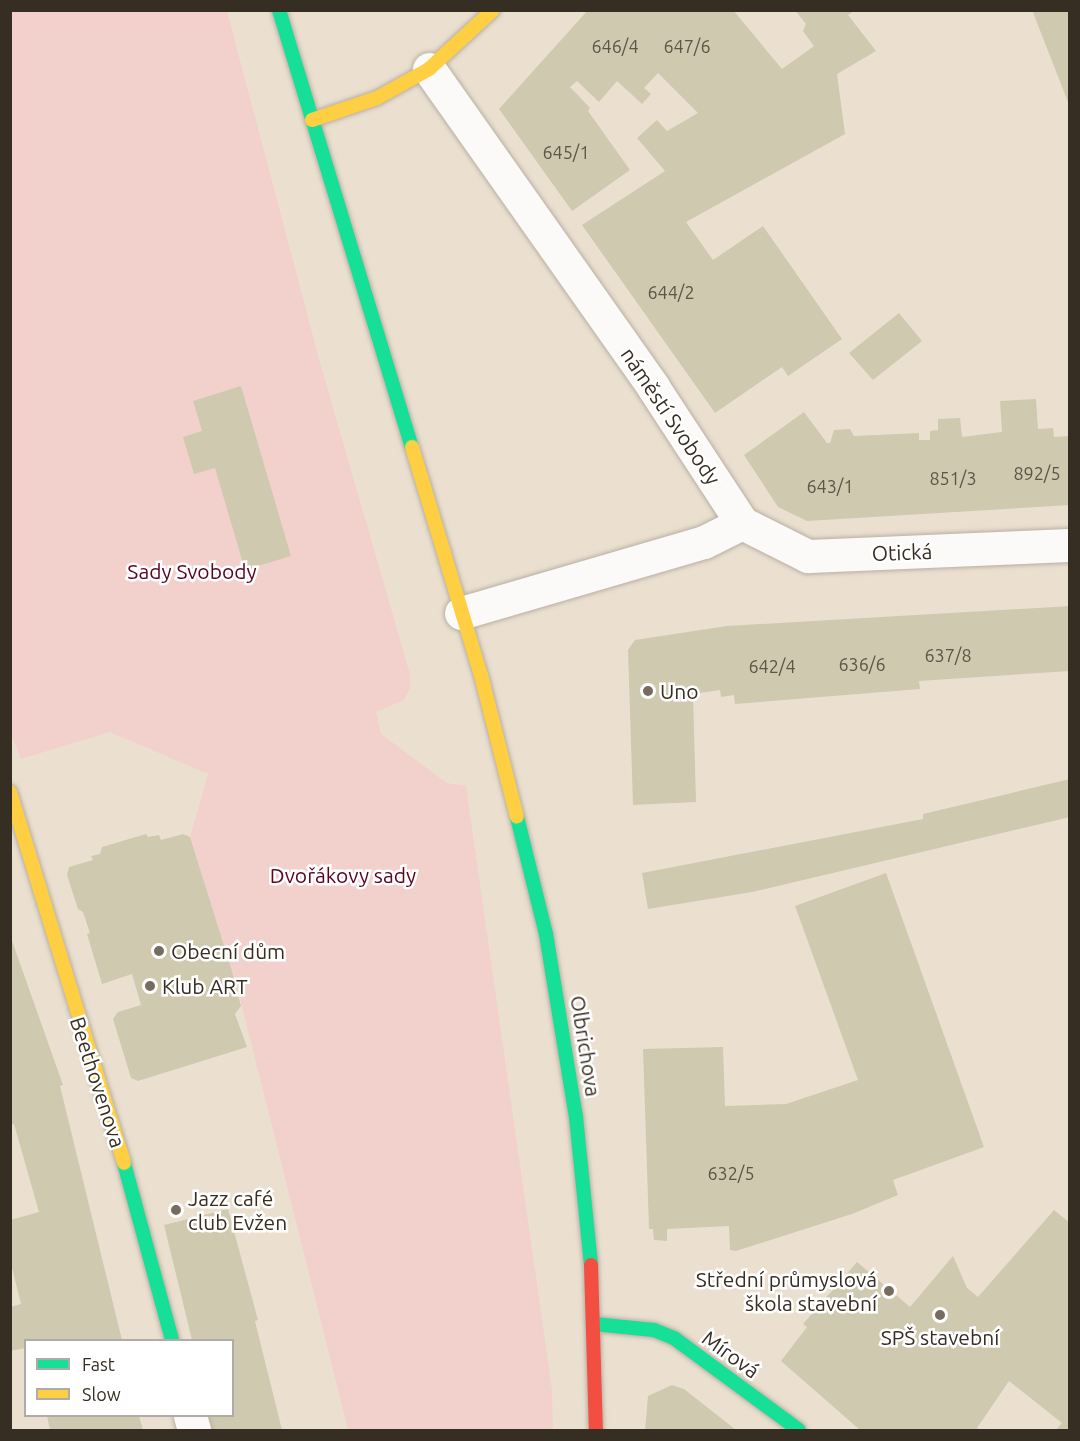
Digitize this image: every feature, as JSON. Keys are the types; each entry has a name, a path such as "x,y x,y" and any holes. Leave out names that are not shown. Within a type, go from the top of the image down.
{"main road":[{"path":"279,10 461,613"},
{"path":"312,120 377,98 429,69 493,10"},
{"name":"Olbrichova","path":"461,613 481,675 529,859 562,1023 587,1216 594,1324 596,1431"},
{"path":"10,792 14,826"},
{"name":"Beethovenova","path":"14,826 142,1219 172,1339"},
{"name":"Mírová","path":"594,1324 654,1330 674,1338 799,1431"}],"street":[{"name":"náměstí Svobody","path":"429,69 658,394 742,523"},
{"name":"Otická","path":"742,523 808,556 1070,545"},
{"path":"461,613 704,542 742,523"}],"green space":[{"path":"11,11 227,11 321,366 410,674 410,688 404,700 376,712 381,734 447,783 466,786 552,1389 553,1430 348,1430 241,1003 190,837 208,774 110,732 21,759 11,734"}],"building":[{"path":"588,10 733,10 782,69 814,46 803,31 806,24 795,10 855,10 848,15 876,51 837,74 845,134 686,222 713,260 763,226 842,339 788,376 782,367 715,413 582,225 665,171 637,138 657,120 667,131 698,113 658,73 644,88 651,94 642,104 617,81 599,102 577,81 570,87 590,108 588,111 630,170 572,211 499,109"},
{"path":"1032,10 1070,10 1070,102 1068,102"},
{"path":"899,313 922,341 873,380 849,353"},
{"path":"241,386 291,556 245,570 215,468 194,474 183,437 202,431 193,401"},
{"path":"1036,399 1038,429 1053,428 1054,437 1070,436 1070,505 807,521 778,507 744,455 804,412 827,443 830,443 834,430 850,429 854,436 919,433 919,440 930,440 930,431 938,430 938,419 960,418 962,437 1002,432 1000,401"},
{"path":"1070,606 1070,671 919,681 920,689 735,704 734,695 721,697 720,690 693,694 696,802 633,805 628,650 635,640 727,626"},
{"path":"1070,779 1070,817 752,892 648,909 642,873 923,819 923,814"},
{"name":"Obecní dům","path":"146,834 148,837 159,835 161,840 183,834 190,837 231,968 241,1006 235,1014 247,1047 138,1081 131,1078 113,1019 118,1012 141,1005 132,974 102,984 87,934 90,933 83,912 78,909 67,875 69,867 93,860 91,856 100,854 102,847"},
{"path":"886,873 984,1147 893,1180 877,1133 898,1195 852,1214 736,1251 730,1250 729,1226 667,1229 667,1241 654,1240 653,1229 649,1229 643,1049 723,1047 725,1106 786,1104 858,1080 795,906"},
{"path":"11,938 63,1085 60,1086 122,1339 24,1339 24,1348 10,1351 10,1307 21,1304 10,1260 10,1220 39,1212 14,1124 10,1125"},
{"path":"228,1209 258,1320 255,1321 282,1430 212,1430 209,1417 234,1417 234,1339 192,1339 164,1225"},
{"name":"SPŠ stavební","path":"1054,1210 1070,1223 1070,1430 1056,1430 1062,1423 1009,1381 977,1428 980,1430 860,1430 781,1361 807,1327 803,1324 857,1262 910,1307 953,1256 967,1288 978,1297"},
{"path":"672,1385 684,1389 736,1430 645,1430 648,1396"},
{"path":"47,1417 139,1417 143,1430 50,1430"}],"traffic: fast":[{"path":"279,10 412,447"},
{"path":"517,817 546,934 576,1117 591,1265"},
{"path":"124,1163 172,1339"},
{"path":"594,1324 654,1330 674,1338 799,1430"}],"traffic: slow":[{"path":"312,120 377,98 429,69 493,10"},
{"path":"412,447 481,675 517,817"},
{"path":"10,792 124,1163"}],"traffic: jam":[{"path":"591,1265 596,1430"}],"place":[{"name":"Uno","path":"648,691"},
{"name":"Obecní dům","path":"159,951"},
{"name":"Klub ART","path":"150,986"},
{"name":"Jazz café club Evžen","path":"176,1210"},
{"name":"Střední průmyslová škola stavební","path":"889,1291"},
{"name":"SPŠ stavební","path":"940,1315"}],"park label":[{"name":"Sady Svobody","path":"192,571"},
{"name":"Dvořákovy sady","path":"343,875"}]}
